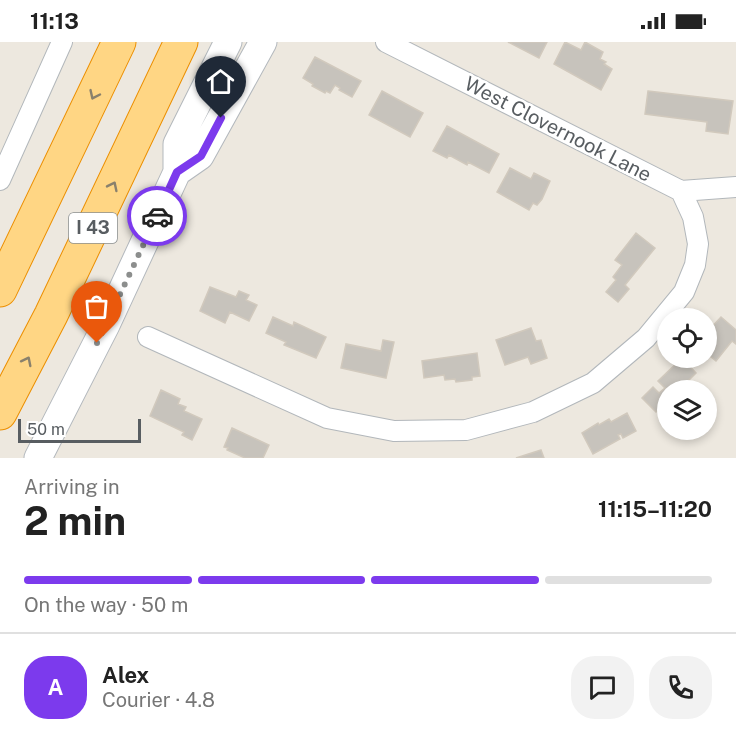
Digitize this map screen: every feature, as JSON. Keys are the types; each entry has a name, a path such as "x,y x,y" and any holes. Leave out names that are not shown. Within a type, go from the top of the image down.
{"highway":[{"name":"I 43","path":"0,290 31,230 119,42"},
{"name":"I 43","path":"0,412 51,315 182,42"}],"main road":[{"path":"38,458 106,325 177,172 177,144 228,42"},
{"path":"177,172 201,156 263,42"}],"street":[{"path":"0,180 62,42"},
{"name":"West Clovernook Lane","path":"386,42 681,191"},
{"path":"148,337 327,418 394,431 466,430 533,412 593,383 646,338 684,292 695,265 698,244 693,217 681,191 736,187"}],"building":[{"path":"508,42 547,42 539,58"},
{"path":"565,42 581,50 585,42 603,52 600,59 612,69 601,90 554,64"},
{"path":"315,57 361,81 352,97 335,85 330,93 326,91 325,93 303,78"},
{"path":"382,91 423,113 410,137 369,115"},
{"path":"648,91 733,101 728,134 706,131 707,122 645,114"},
{"path":"447,126 499,154 489,173 468,162 467,165 449,155 447,158 433,151"},
{"path":"510,168 531,179 534,173 550,181 542,199 537,205 533,203 529,210 497,192"},
{"path":"636,233 655,248 625,285 629,289 618,302 606,292 616,280 613,277 622,265 615,260"},
{"path":"210,287 236,297 239,291 249,295 246,300 257,305 249,321 230,312 225,323 200,311"},
{"path":"273,317 293,326 294,322 326,337 316,358 284,345 286,342 266,333"},
{"path":"721,317 736,330 736,344 732,341 717,360 717,321"},
{"path":"531,328 536,341 541,340 547,358 531,364 528,357 505,365 496,340"},
{"path":"383,340 394,342 386,378 341,368 346,344 381,351"},
{"path":"477,353 480,376 472,377 472,380 456,382 455,379 445,380 444,375 424,378 422,361"},
{"path":"672,368 691,368 696,373 689,380 659,380"},
{"path":"653,387 657,391 656,412 642,398"},
{"path":"161,390 180,399 178,404 186,407 184,411 202,419 192,440 182,435 184,432 150,416"},
{"path":"627,413 636,431 623,438 621,434 618,435 620,439 593,454 582,433 598,423 599,425 609,419 611,422"},
{"path":"232,428 269,445 263,458 245,458 227,450 228,448 224,447"},
{"path":"541,450 544,458 516,458"}],"way so far":[{"path":"97,343 157,216"}],"route":[{"path":"157,216 177,172 201,156 221,118"}]}
